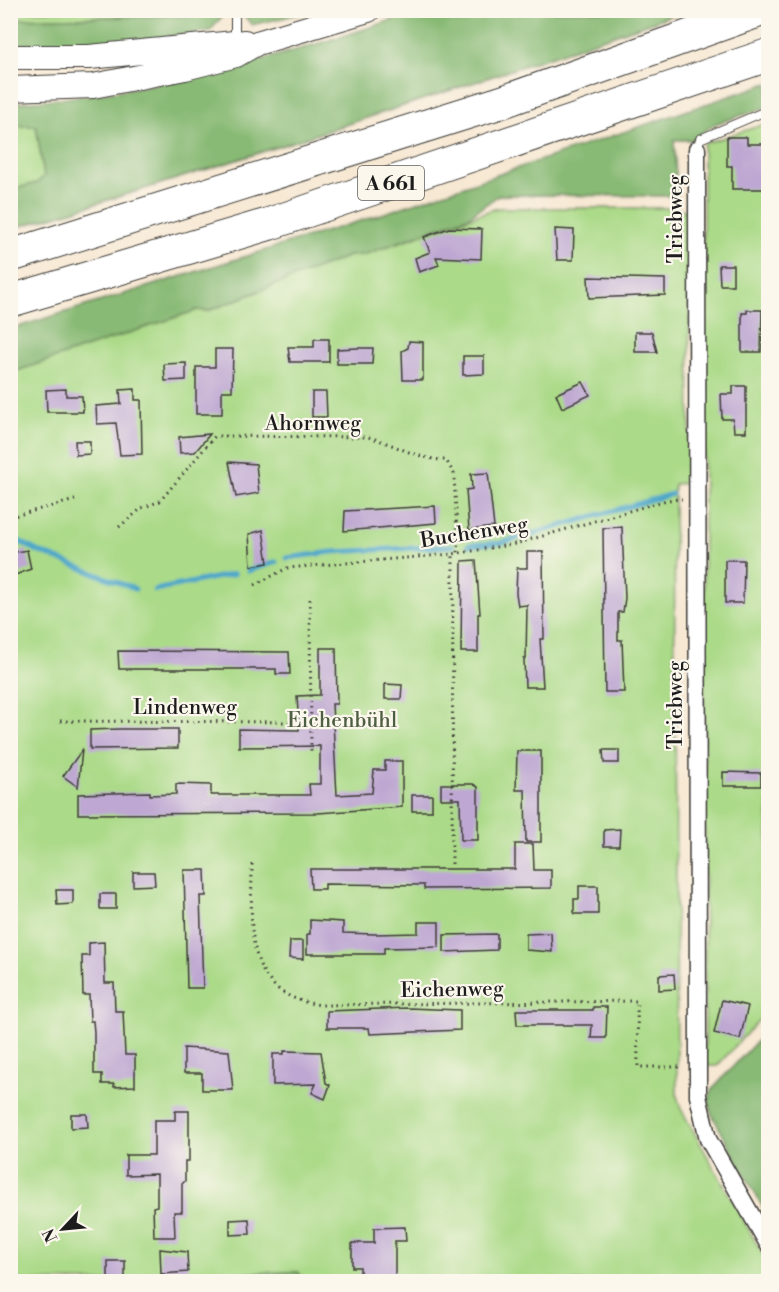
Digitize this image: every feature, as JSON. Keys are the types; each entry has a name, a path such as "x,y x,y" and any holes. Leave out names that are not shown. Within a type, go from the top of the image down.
{"highway":[{"name":"A 661","path":"10,256 502,102 762,10"},
{"name":"A 661","path":"10,302 269,224 768,55"}],"main road":[{"path":"10,89 93,86 186,68 243,46 368,10"},
{"path":"10,57 89,57 243,46"}],"street":[{"name":"Triebweg","path":"697,149 698,1096 708,1139 768,1244"}],"lane":[{"path":"235,10 243,46"},
{"path":"697,149 700,139 768,110"}],"path":[{"name":"Ahornweg","path":"119,527 142,508 160,501 215,436 368,437 389,442 427,460 446,460 454,474 458,553"},
{"name":"Buchenweg","path":"255,585 287,568 453,554 515,544 667,500 698,497"},
{"path":"10,517 75,501"},
{"path":"452,864 453,554"},
{"path":"310,599 311,751"},
{"name":"Lindenweg","path":"60,722 311,722"},
{"name":"Eichenweg","path":"252,864 255,956 275,985 301,1003 333,1005 637,1001 638,1067 698,1066"}],"green space":[{"path":"223,10 223,15 11,19 10,11"},
{"path":"244,10 313,11 252,25 244,16"},
{"path":"419,11 684,11 349,124 11,229 10,190 37,183 44,176 36,126 11,126 11,103 117,91 218,71 318,44"},
{"path":"223,15 210,31 134,41 11,45 10,19"},
{"path":"768,83 768,107 715,124 691,140 674,140 677,196 499,195 468,217 363,255 349,256 208,311 197,310 11,373 11,329 376,216"},
{"path":"768,123 768,1010 717,1066 705,1066 703,144"},
{"path":"10,126 36,126 44,177 37,183 11,190"},
{"name":"Eichenbühl","path":"497,208 674,208 687,211 689,215 690,483 674,484 677,1096 681,1109 768,1264 768,1281 543,1282 540,1279 537,1282 302,1282 298,1272 185,1274 183,1282 11,1281 10,373 197,310 208,311 349,256 363,255"},
{"path":"768,1029 768,1217 711,1113 709,1102 715,1086"},
{"path":"299,1272 302,1281 183,1281 184,1274"}],"building":[{"path":"727,137 747,137 747,144 768,144 768,164 763,164 764,189 732,189 732,166 727,166"},
{"path":"449,228 482,229 481,259 436,257 439,265 419,272 415,258 430,252 424,237"},
{"path":"555,229 574,230 573,260 557,260"},
{"path":"719,265 733,265 733,285 720,285"},
{"path":"588,277 665,279 665,295 589,298"},
{"path":"747,310 762,310 761,352 742,352 742,313 747,313"},
{"path":"635,332 652,332 657,352 635,352"},
{"path":"314,339 329,339 329,362 290,362 288,347 314,347"},
{"path":"409,341 423,342 423,380 403,380 402,351 408,348"},
{"path":"373,348 372,364 337,364 337,349"},
{"path":"215,349 233,349 232,391 222,391 222,414 196,414 196,367 215,367"},
{"path":"463,356 484,356 484,374 463,375"},
{"path":"186,363 186,380 165,381 164,364"},
{"path":"583,382 590,395 562,408 556,394"},
{"path":"733,386 746,386 746,432 734,432 733,419 722,419 721,394 733,394"},
{"path":"66,389 66,396 82,396 83,412 47,412 46,390"},
{"path":"135,389 135,400 141,400 142,454 120,455 116,423 97,424 96,406 121,404 120,390"},
{"path":"312,392 326,392 327,417 312,417"},
{"path":"210,434 195,452 180,453 179,437"},
{"path":"75,441 90,441 90,454 76,455"},
{"path":"229,462 256,464 259,493 236,497"},
{"path":"488,473 494,527 469,530 466,490 472,489 471,474"},
{"path":"435,506 436,523 344,531 345,511"},
{"path":"622,527 625,598 623,612 618,612 618,640 622,640 624,692 605,692 603,528"},
{"path":"263,530 268,563 251,566 249,534"},
{"path":"27,550 31,569 10,577 10,553"},
{"path":"527,552 543,552 544,639 540,639 543,687 525,687 527,605 518,606 516,593 517,568 527,568"},
{"path":"476,560 480,614 478,614 478,652 461,652 462,561"},
{"path":"725,560 744,560 743,603 725,603"},
{"path":"320,648 336,648 337,704 332,704 337,795 372,793 374,770 385,770 385,761 402,761 402,807 318,813 78,814 78,794 150,792 150,795 176,794 176,784 211,785 211,795 310,795 309,784 320,784 320,746 239,747 239,729 299,730 297,696 320,695"},
{"path":"118,651 289,652 290,674 276,674 276,669 119,669"},
{"path":"385,684 402,685 401,699 385,699"},
{"path":"178,729 178,748 90,749 90,730"},
{"path":"82,750 78,787 63,776"},
{"path":"603,750 619,750 619,763 604,763"},
{"path":"517,751 541,751 541,842 526,842 525,790 516,790"},
{"path":"723,772 761,773 761,786 723,786"},
{"path":"441,784 473,784 478,787 478,840 461,840 460,799 441,799"},
{"path":"412,795 432,795 432,811 412,811"},
{"path":"620,829 619,846 604,846 604,830"},
{"path":"515,844 533,844 534,870 551,870 551,888 424,889 424,885 325,884 325,889 311,889 310,869 515,869"},
{"path":"184,870 205,870 206,896 200,896 203,988 187,988"},
{"path":"133,872 154,872 155,885 133,886"},
{"path":"579,886 598,886 598,914 574,914 574,899 579,899"},
{"path":"56,890 73,890 73,904 57,905"},
{"path":"100,894 116,894 116,909 100,909"},
{"path":"310,920 343,922 343,933 375,934 418,933 418,922 439,922 439,947 384,948 384,954 307,954"},
{"path":"551,933 552,952 526,950 526,934"},
{"path":"497,934 497,950 444,952 444,935"},
{"path":"290,941 303,941 303,959 289,958"},
{"path":"104,942 105,983 114,983 115,1011 123,1011 125,1055 135,1055 135,1086 114,1087 114,1084 102,1084 102,1074 94,1074 93,1021 90,1021 89,995 83,995 82,956 89,956 89,943"},
{"path":"674,974 675,989 659,990 659,975"},
{"path":"722,1000 748,1006 740,1039 714,1033"},
{"path":"593,1007 607,1007 606,1038 591,1038 592,1025 517,1025 516,1010 593,1010"},
{"path":"408,1008 460,1010 460,1030 370,1034 369,1028 327,1028 327,1011"},
{"path":"184,1048 229,1051 233,1090 202,1090 202,1073 184,1073"},
{"path":"284,1051 321,1052 326,1083 330,1085 325,1099 312,1093 316,1084 273,1085 273,1054 284,1054"},
{"path":"175,1111 189,1111 189,1161 185,1161 182,1212 174,1212 175,1237 154,1237 153,1207 157,1206 157,1174 126,1175 126,1155 154,1155 154,1120 175,1120"},
{"path":"71,1114 87,1114 88,1127 71,1128"},
{"path":"249,1219 250,1234 230,1235 230,1220"},
{"path":"405,1227 406,1241 395,1241 395,1278 360,1278 360,1267 352,1267 352,1243 374,1243 374,1228"},
{"path":"160,1249 187,1252 188,1272 161,1274"},
{"path":"108,1261 125,1261 125,1281 108,1281"}],"waterway":[{"path":"468,545 501,543 672,494"},
{"path":"10,536 37,551 135,589"},
{"path":"287,558 332,552 453,546"},
{"path":"248,571 276,562"},
{"path":"155,590 234,574"}]}
